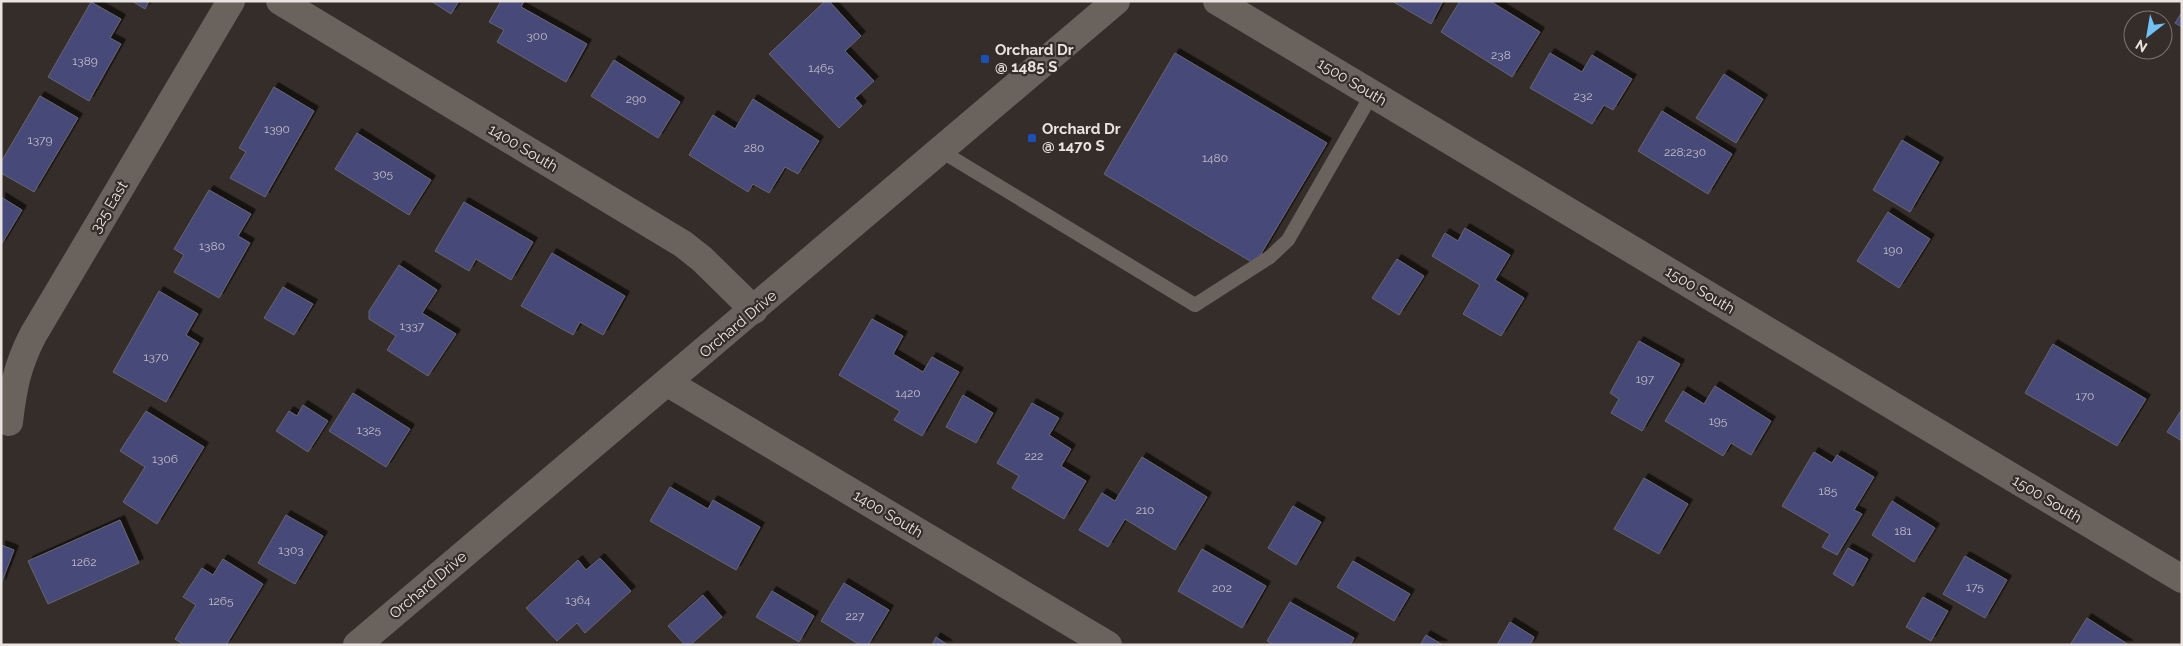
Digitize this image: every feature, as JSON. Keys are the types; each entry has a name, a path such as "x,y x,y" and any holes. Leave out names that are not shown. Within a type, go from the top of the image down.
{"street":[{"name":"325 East","path":"9,422 12,392 24,352 231,1"},
{"name":"1400 South","path":"280,1 683,244 702,259 754,310"},
{"name":"Orchard Drive","path":"358,645 1116,1"},
{"name":"1500 South","path":"1217,1 2182,579"},
{"name":"1400 South","path":"668,383 1108,645"}],"lane":[{"path":"941,150 1195,305 1270,257 1288,240 1372,94"}],"building":[{"path":"132,1 149,1 145,9"},
{"path":"431,1 459,1 451,14"},
{"path":"501,1 524,1 521,7 587,44 566,82 497,42 504,30 489,22"},
{"path":"825,1 829,1 861,36 845,51 874,81 855,98 862,106 839,128 769,54"},
{"path":"1392,1 1443,1 1431,24"},
{"path":"1460,1 1490,1 1540,32 1512,77 1441,32"},
{"path":"91,2 121,19 110,38 121,44 89,101 48,77"},
{"path":"2182,12 2182,27 2175,23"},
{"path":"1175,53 1327,143 1255,264 1104,174"},
{"path":"1550,53 1582,72 1592,55 1632,79 1613,110 1604,105 1592,124 1530,88"},
{"path":"614,60 680,102 658,138 591,96"},
{"path":"1724,74 1763,99 1736,143 1696,118"},
{"path":"274,87 314,111 265,197 230,178 246,152 239,148"},
{"path":"40,96 78,118 34,192 1,173 1,162"},
{"path":"753,99 819,141 798,174 785,167 769,193 753,184 748,192 689,155 713,115 735,129"},
{"path":"1662,111 1732,154 1708,194 1638,151"},
{"path":"357,133 431,180 409,215 335,169"},
{"path":"1902,140 1939,162 1910,212 1873,190"},
{"path":"209,190 251,214 238,236 250,243 219,298 174,272 184,255 174,249"},
{"path":"1,197 22,210 1,245"},
{"path":"464,202 533,242 511,280 476,259 469,271 435,251"},
{"path":"1888,212 1930,239 1899,288 1857,261"},
{"path":"1465,228 1510,255 1495,280 1524,298 1501,336 1463,314 1480,285 1432,256 1445,233 1458,241"},
{"path":"552,253 625,296 603,335 580,322 573,335 521,306"},
{"path":"1397,259 1424,276 1399,315 1372,298"},
{"path":"399,265 437,290 422,313 456,334 428,376 387,350 396,336 369,319 369,311"},
{"path":"283,287 313,304 294,335 264,318"},
{"path":"159,291 198,314 186,335 199,343 166,402 113,372"},
{"path":"872,319 903,336 893,354 923,372 932,357 959,372 922,436 894,420 900,411 839,375"},
{"path":"1639,341 1680,364 1642,431 1611,413 1619,399 1610,393"},
{"path":"2053,344 2146,399 2117,446 2025,393"},
{"path":"1715,386 1771,421 1751,455 1731,443 1723,456 1665,421 1683,391 1704,404"},
{"path":"353,393 410,429 386,467 329,431"},
{"path":"963,395 993,413 976,443 946,427"},
{"path":"1032,403 1059,418 1049,435 1071,449 1061,466 1086,481 1064,519 1012,488 1019,476 997,463"},
{"path":"303,405 328,421 308,452 276,431 289,411 297,416"},
{"path":"2182,409 2182,441 2167,432"},
{"path":"146,411 204,447 157,524 123,502 145,467 120,451"},
{"path":"1814,452 1832,463 1837,455 1874,477 1854,510 1862,514 1837,555 1822,547 1830,534 1782,506"},
{"path":"1142,457 1207,497 1175,550 1125,519 1108,547 1079,530 1102,493 1115,501"},
{"path":"1644,478 1688,504 1659,554 1614,529"},
{"path":"670,487 708,509 713,500 760,527 736,570 650,521"},
{"path":"1892,501 1935,528 1914,562 1872,535"},
{"path":"1293,506 1321,522 1296,565 1268,548"},
{"path":"286,515 323,536 295,584 258,563"},
{"path":"120,520 139,563 48,604 28,561"},
{"path":"1,545 14,550 1,584"},
{"path":"1848,548 1868,559 1853,586 1833,574"},
{"path":"1202,549 1266,586 1242,628 1178,591"},
{"path":"1965,556 2007,580 1985,618 1943,594"},
{"path":"600,558 631,591 585,633 577,623 557,641 526,608 578,560 586,570"},
{"path":"223,559 263,584 226,645 184,645 175,639 196,605 183,597 202,568 213,575"},
{"path":"1353,561 1410,594 1394,621 1337,587"},
{"path":"844,583 889,610 868,645 860,645 821,621"},
{"path":"772,591 814,616 799,642 756,617"},
{"path":"703,595 722,617 690,645 685,645 668,626"},
{"path":"1923,597 1948,611 1931,641 1906,627"},
{"path":"1290,602 1354,638 1350,645 1274,645 1267,641"},
{"path":"2087,618 2129,645 2070,645"},
{"path":"1510,622 1534,637 1530,645 1497,645"},
{"path":"1426,635 1443,645 1420,645"},
{"path":"936,637 948,645 932,645"}],"place":[{"name":"Orchard Dr @ 1485 S","path":"985,59"},
{"name":"Orchard Dr @ 1470 S","path":"1032,138"}]}
